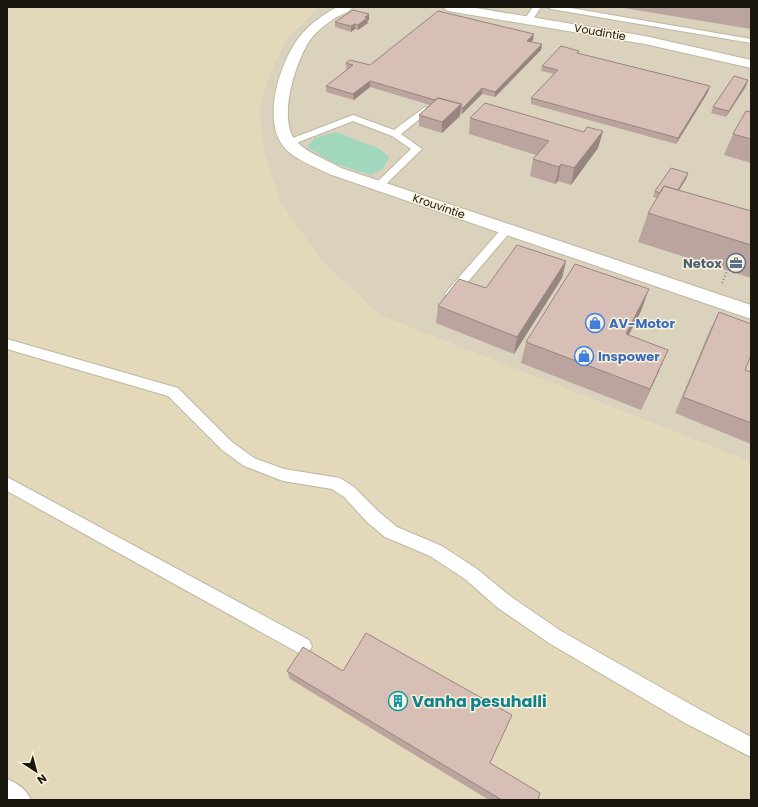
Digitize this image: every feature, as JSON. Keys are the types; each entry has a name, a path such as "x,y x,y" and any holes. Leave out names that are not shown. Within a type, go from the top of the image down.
{"street":[{"path":"288,143 280,122 280,110 291,62 306,37 326,18 347,7"},
{"name":"Voudintie","path":"448,7 645,40 751,64"},
{"name":"Krouvintie","path":"288,143 335,171 751,312"}],"lane":[{"path":"528,20 537,7"},
{"path":"551,7 751,41"},
{"path":"395,134 425,110"},
{"path":"288,143 353,118 395,134 417,149 378,186"},
{"path":"443,303 507,229"},
{"path":"7,344 173,392 226,446 249,462 283,474 335,483 349,492 373,517 391,532 436,551 471,574 504,602 555,637 692,716 751,747"},
{"path":"7,483 303,646"},
{"path":"7,789 21,800"}],"path":[{"path":"7,8 11,7"}],"shaded area":[{"path":"7,7 319,7 287,38 269,75 259,108 264,154 280,202 320,259 379,315 751,462 751,800 7,800"},
{"path":"319,7 751,7 751,462 379,315 320,259 280,202 264,154 259,108 269,75 287,38"}],"green space":[{"path":"336,132 380,149 389,157 383,169 371,175 333,163 307,147 315,138"}],"building":[{"path":"353,10 369,14 365,17 367,18 358,25 355,24 351,26 335,22"},
{"path":"438,11 534,34 527,41 542,44 495,92 482,88 463,108 461,107 461,104 438,98 435,100 370,81 353,94 326,86 353,65 346,63 350,60 370,65"},
{"path":"561,46 579,51 577,53 710,86 678,138 531,98 558,70 542,66"},
{"path":"734,76 748,80 729,111 713,107"},
{"path":"438,98 461,104 442,122 419,115"},
{"path":"485,103 584,132 587,127 603,131 574,168 561,164 559,167 533,159 549,141 470,118"},
{"path":"746,111 751,112 751,139 733,134"},
{"path":"671,168 688,173 678,190 664,186 660,193 655,191"},
{"path":"664,186 751,211 751,245 648,213"},
{"path":"517,245 566,261 517,337 438,306 459,279 486,288"},
{"path":"575,264 649,289 626,334 668,350 650,389 526,342"},
{"path":"719,312 751,324 751,355 745,370 751,372 751,423 683,397"},
{"name":"Vanha pesuhalli","path":"366,633 512,715 490,763 540,793 538,800 502,800 287,671 303,647 343,671"}],"place":[{"name":"Netox","path":"736,263"},
{"name":"AV-Motor","path":"595,323"},
{"name":"Inspower","path":"584,356"},
{"name":"Vanha pesuhalli","path":"398,701"}]}
